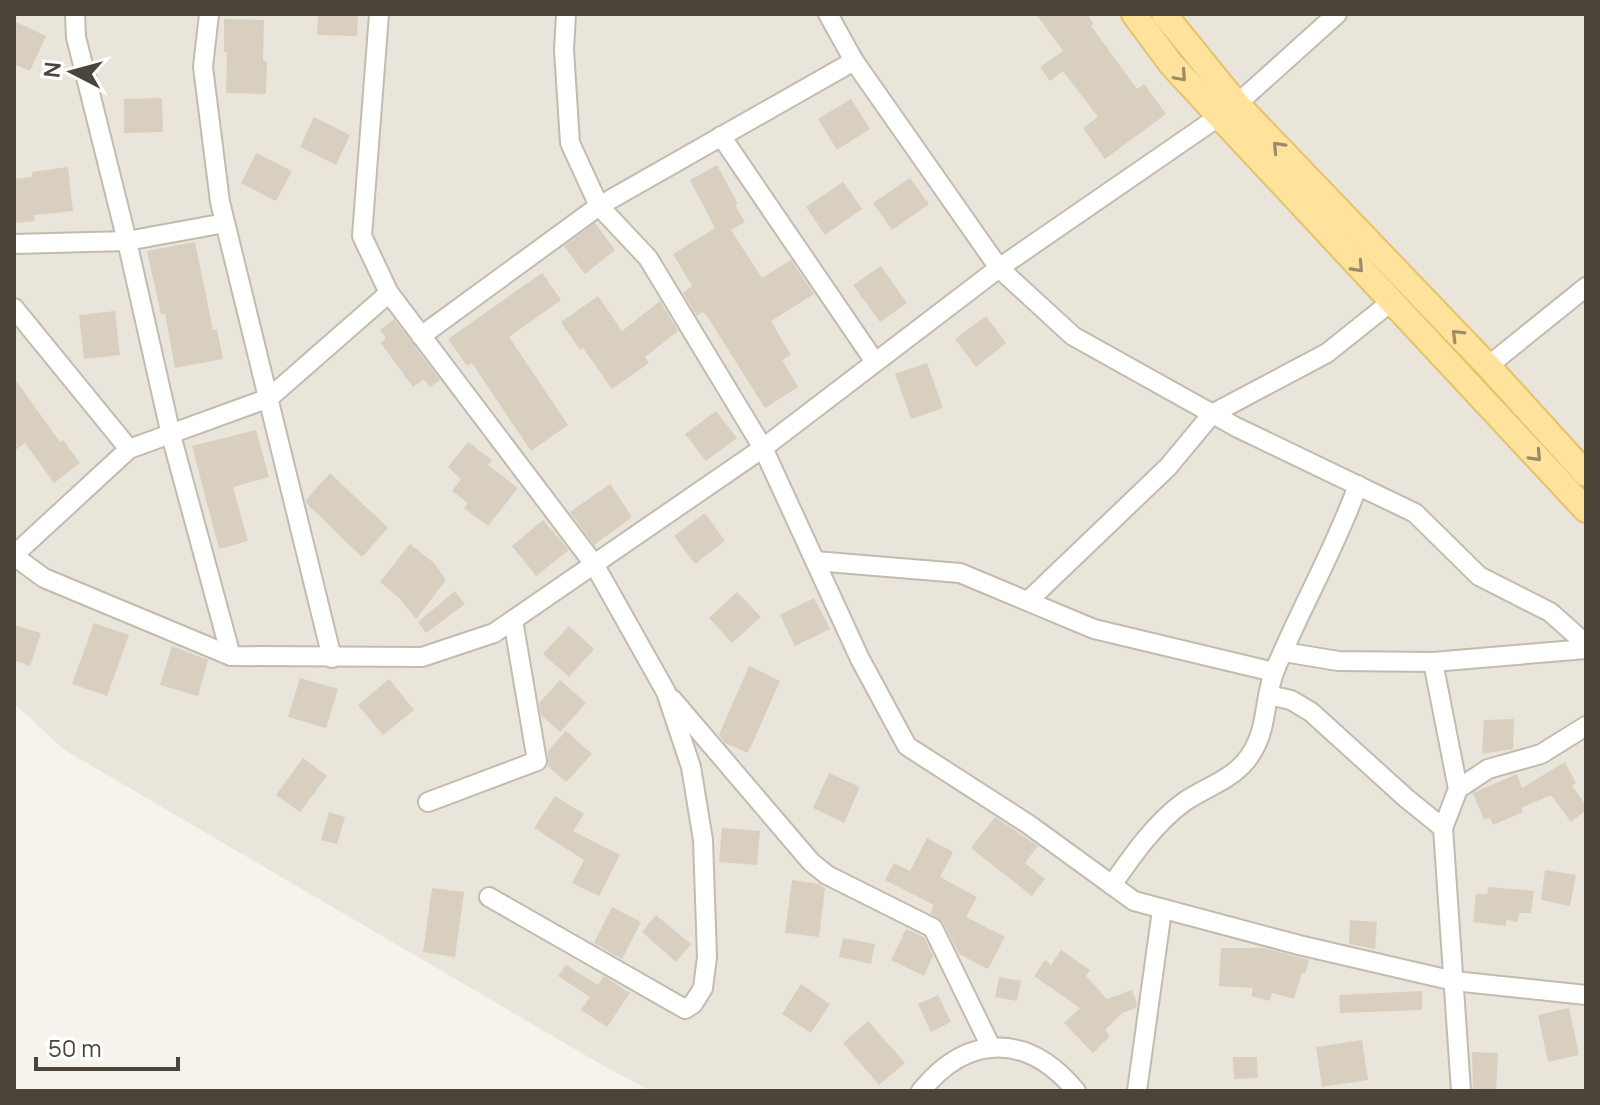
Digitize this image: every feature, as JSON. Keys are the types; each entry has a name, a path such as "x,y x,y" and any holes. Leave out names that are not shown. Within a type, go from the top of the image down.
{"main road":[{"path":"1134,14 1171,64 1228,110 1488,366 1586,474"},
{"path":"1164,14 1228,110 1391,302 1586,510"}],"street":[{"path":"75,14 76,37 171,435 231,656"},
{"path":"209,14 203,67 220,202 332,658"},
{"path":"379,14 362,236 389,293 594,564 666,692 691,767 703,840 707,957 703,988 693,1004 685,1009 489,897"},
{"path":"566,14 564,50 570,143 599,206 648,258 763,448 860,659 907,746 1028,824 1134,901 1454,981 1586,995"},
{"path":"828,14 854,61 999,268 1073,336 1212,414 1415,513 1479,576 1550,612 1586,646"},
{"path":"389,293 269,398 129,449 14,556 44,578 231,656 422,657 494,633 763,448 999,268 1228,110 1337,14"},
{"path":"421,336 599,206 854,61"},
{"path":"721,136 875,362"},
{"path":"14,244 127,241 225,223"},
{"path":"1488,366 1586,287"},
{"path":"1028,601 1168,467 1212,414 1327,353 1391,302"},
{"path":"14,308 129,449"},
{"path":"1112,885 1163,821 1183,803 1236,771 1247,760 1261,734 1274,672 1340,533 1358,485"},
{"path":"815,561 960,573 1094,629 1274,672"},
{"path":"428,802 537,761 513,620"},
{"path":"1284,652 1338,661 1433,662 1586,646"},
{"path":"1433,662 1458,789 1443,828 1461,1091"},
{"path":"666,692 811,862 827,875 933,928 991,1047"},
{"path":"1269,695 1291,700 1311,712 1443,828"},
{"path":"1458,789 1488,769 1541,754 1586,726"},
{"path":"1137,1091 1162,910"},
{"path":"921,1091 953,1059 991,1047 1024,1052 1042,1061 1060,1073 1076,1091"}],"shaded area":[{"path":"14,14 1586,14 1586,1091 651,1091 63,749 14,703"}],"building":[{"path":"318,14 358,14 357,36 317,35"},
{"path":"1036,14 1087,14 1094,24 1091,26 1137,89 1144,84 1166,114 1105,159 1083,128 1098,117 1063,71 1050,81 1040,67 1063,51"},
{"path":"224,19 264,20 266,94 226,93"},
{"path":"14,21 46,36 30,71 14,64"},
{"path":"162,98 163,132 124,133 124,99"},
{"path":"851,99 870,129 837,150 818,119"},
{"path":"314,117 350,135 336,165 300,147"},
{"path":"256,153 292,171 276,201 241,183"},
{"path":"717,165 745,222 731,230 762,278 791,260 814,294 771,321 791,355 782,360 798,387 765,408 707,316 702,312 697,316 683,293 692,286 673,254 715,228 690,180"},
{"path":"68,167 73,211 34,215 35,221 14,223 14,179 32,177 32,172"},
{"path":"910,178 929,204 892,230 873,203"},
{"path":"843,182 862,209 825,235 806,207"},
{"path":"595,223 615,250 585,274 564,246"},
{"path":"195,242 213,330 217,329 223,359 175,368 165,314 161,314 147,251"},
{"path":"881,266 907,303 880,322 853,285"},
{"path":"542,273 561,300 509,337 568,425 531,451 472,363 467,366 448,339"},
{"path":"598,296 622,331 660,301 678,331 645,357 649,363 612,389 561,322"},
{"path":"115,311 120,355 84,359 79,315"},
{"path":"986,316 1006,343 976,367 955,339"},
{"path":"394,319 440,380 430,387 424,379 413,387 381,343 386,338 380,330"},
{"path":"927,363 943,408 911,419 895,374"},
{"path":"14,378 60,442 63,440 80,463 54,483 25,443 14,451"},
{"path":"716,411 737,438 706,461 685,434"},
{"path":"256,430 269,477 233,487 248,541 219,549 192,446"},
{"path":"468,442 492,460 488,465 518,488 488,526 464,508 468,503 452,491 461,479 448,467"},
{"path":"330,473 388,528 362,557 306,503"},
{"path":"610,484 632,517 594,545 570,512"},
{"path":"705,513 725,541 695,564 674,536"},
{"path":"543,520 569,550 536,576 512,546"},
{"path":"410,544 434,563 446,580 416,619 399,598 380,582"},
{"path":"455,591 465,604 426,633 418,622"},
{"path":"737,592 761,617 732,643 709,618"},
{"path":"814,598 830,629 795,646 780,615"},
{"path":"94,623 129,635 107,696 72,684"},
{"path":"14,625 41,633 30,666 14,660"},
{"path":"569,626 594,649 569,677 543,654"},
{"path":"172,646 208,660 198,696 160,685"},
{"path":"749,666 780,681 748,753 725,743 719,735"},
{"path":"300,678 338,689 326,728 288,717"},
{"path":"389,679 414,710 383,735 358,705"},
{"path":"560,680 586,703 560,732 541,715 539,703"},
{"path":"1514,719 1513,749 1482,754 1484,720"},
{"path":"566,731 592,754 566,782 548,766 548,751"},
{"path":"303,758 327,776 300,812 276,795"},
{"path":"1565,762 1576,783 1572,786 1586,805 1586,810 1571,822 1551,795 1493,825 1490,818 1484,820 1473,793 1517,774 1522,788"},
{"path":"829,773 860,787 844,823 813,808"},
{"path":"555,796 584,814 573,831 620,855 599,896 572,883 584,860 534,828"},
{"path":"329,812 345,817 337,844 321,840"},
{"path":"995,817 1038,846 1025,863 1045,879 1032,896 971,848"},
{"path":"722,828 760,831 757,865 719,862"},
{"path":"927,838 953,852 940,877 977,897 966,917 1005,937 988,969 959,954 943,922 930,913 934,905 885,880 894,863 910,871"},
{"path":"1545,870 1576,875 1570,906 1541,900"},
{"path":"792,880 819,884 825,888 819,937 785,933"},
{"path":"1489,887 1534,891 1531,913 1519,913 1518,922 1506,920 1506,926 1473,922 1476,894 1487,894"},
{"path":"432,888 464,892 455,957 423,952"},
{"path":"612,907 641,922 622,959 594,943"},
{"path":"656,915 691,944 676,962 642,932"},
{"path":"1350,920 1377,922 1375,949 1349,944"},
{"path":"906,929 924,937 933,956 924,976 891,960"},
{"path":"843,938 875,944 871,964 839,957"},
{"path":"1221,948 1264,948 1309,960 1294,999 1272,993 1270,1001 1251,996 1253,988 1219,986"},
{"path":"1061,950 1090,970 1086,976 1107,999 1132,990 1137,1003 1136,1008 1122,1013 1105,1030 1110,1036 1093,1053 1064,1023 1080,1008 1034,976 1045,960 1051,965"},
{"path":"566,965 598,985 604,976 630,993 607,1027 581,1010 590,997 558,976"},
{"path":"999,977 1021,981 1017,1001 995,997"},
{"path":"801,984 830,1004 811,1033 782,1014"},
{"path":"1422,991 1422,1010 1340,1013 1339,995"},
{"path":"938,995 951,1022 931,1032 918,1004"},
{"path":"1569,1008 1579,1055 1548,1062 1538,1015"},
{"path":"868,1021 905,1063 879,1085 843,1043"},
{"path":"1362,1040 1368,1080 1322,1087 1316,1047"},
{"path":"1472,1052 1498,1053 1496,1091 1473,1091"},
{"path":"1233,1057 1257,1057 1258,1078 1234,1079"}]}
